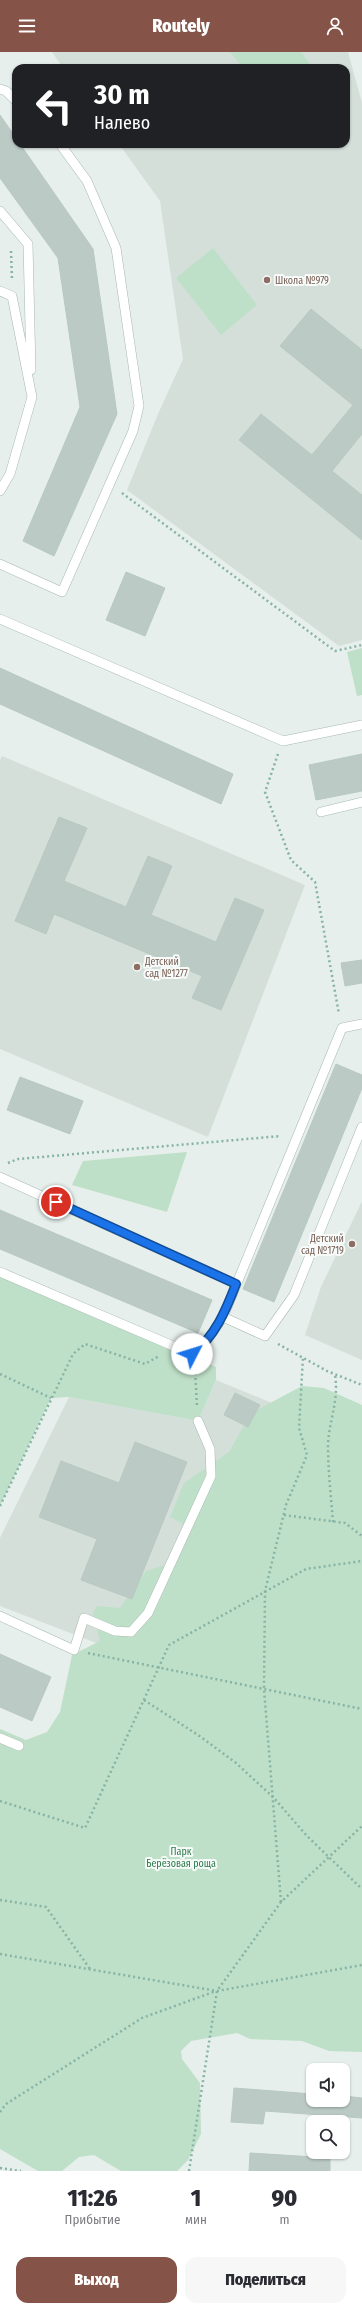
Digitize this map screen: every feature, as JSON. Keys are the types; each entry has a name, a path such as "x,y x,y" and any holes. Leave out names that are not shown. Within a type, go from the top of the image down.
{"lane":[{"path":"0,89 6,91 12,96"},
{"path":"0,564 62,592 133,431 139,406 116,248 87,181 63,148"},
{"path":"0,211 28,244 32,397 10,474 0,491"},
{"path":"0,291 12,296 32,397"},
{"path":"0,619 283,741 362,725"},
{"path":"321,812 362,802"},
{"path":"0,1272 192,1354 204,1345 223,1316 342,1028 362,1024"},
{"path":"223,1316 265,1336 294,1295 362,1127"},
{"path":"0,1178 236,1284"},
{"path":"0,1616 74,1650 84,1618 115,1631 131,1632 148,1613 211,1476 210,1449 198,1421"},
{"path":"0,1738 19,1746"}],"path":[{"path":"11,251 12,296"},
{"path":"124,486 122,493 335,651 362,645"},
{"path":"283,741 265,792 291,860 315,882 342,1028"},
{"path":"6,1164 18,1159 298,1135"},
{"path":"265,1336 335,1374 362,1385"},
{"path":"0,1506 73,1354 86,1344 145,1364 174,1346"},
{"path":"281,1902 264,1689 265,1591 284,1515 307,1455 299,1428 303,1357"},
{"path":"196,1370 198,1421"},
{"path":"0,1374 51,1398"},
{"path":"333,1522 328,1443 335,1410 337,1387 335,1374"},
{"path":"284,1515 345,1523 362,1536"},
{"path":"0,1801 85,1828 170,1645 306,1569 362,1561"},
{"path":"74,1650 362,1709"},
{"path":"144,1700 201,1737 236,1763 273,1797 328,1858 362,1889"},
{"path":"189,2171 218,1991 281,1902 362,1826"},
{"path":"0,1900 46,1907 90,1970"},
{"path":"0,1954 218,1991"},
{"path":"0,2112 6,2104 142,2018 218,1991 362,1965"},
{"path":"0,2168 21,2171"}],"shaded area":[{"name":"Школа №979","path":"52,52 348,52 362,103 362,640 339,646 127,490 158,414 183,359 160,201 122,148 350,148 350,64 60,64"},
{"name":"Детский сад №1277","path":"2,756 305,885 208,1137 0,1049 0,760"},
{"name":"Детский сад №1719","path":"362,1201 362,1360 305,1335 321,1287"},
{"path":"216,1380 272,1403 125,1654 0,1606 0,1538 69,1397 198,1421"}],"green space":[{"path":"230,52 301,52 310,64 240,64"},
{"path":"213,248 257,305 221,335 176,278"},
{"path":"362,648 362,695 357,696 347,652"},
{"path":"187,1152 167,1212 72,1185 83,1161"},
{"path":"0,1276 216,1367 216,1380 198,1421 69,1397 51,1398 0,1506"},
{"name":"Парк Берёзовая роща","path":"302,1386 324,1388 362,1405 362,2052 329,2051 302,2041 250,2039 237,2033 191,2041 181,2051 182,2059 200,2083 201,2134 188,2160 177,2171 121,2171 94,2155 79,2157 62,2171 38,2171 0,2149 0,1729 26,1740 47,1732 60,1712 72,1655 100,1641 93,1613 97,1606 120,1608 146,1571 168,1564 185,1525 170,1517 184,1483 229,1452 251,1413"}],"building":[{"path":"0,115 12,132 12,148 23,148 93,249 117,414 54,556 23,541 80,407 58,258 0,178"},
{"path":"311,309 362,350 362,434 332,471 362,495 362,540 239,440 261,414 312,455 353,405 280,346"},
{"path":"126,572 165,588 145,636 106,620"},
{"path":"0,668 233,774 221,804 0,704"},
{"path":"362,754 362,791 316,800 309,765"},
{"path":"59,817 87,828 64,881 126,907 148,856 172,866 151,915 216,942 235,898 264,910 221,1010 192,998 202,976 54,914 46,934 15,921"},
{"path":"362,960 362,983 345,986 341,963"},
{"path":"336,1064 362,1075 362,1088 274,1302 243,1289"},
{"path":"20,1077 83,1101 70,1134 7,1110"},
{"path":"0,1210 212,1300 198,1333 0,1249"},
{"path":"235,1393 260,1405 248,1427 224,1415"},
{"path":"135,1442 187,1462 132,1599 81,1580 97,1539 39,1517 61,1461 119,1483"},
{"path":"0,1654 51,1677 32,1721 0,1707"},
{"path":"234,2088 306,2093 306,2107 350,2107 350,2097 362,2098 362,2118 350,2117 350,2115 320,2115 265,2111 263,2124 231,2122"},
{"path":"250,2153 306,2156 306,2159 330,2159 330,2171 249,2171"}],"place":[{"name":"Школа №979","path":"267,280"},
{"name":"Детский сад №1277","path":"137,967"},
{"name":"Детский сад №1719","path":"352,1244"}],"route":[{"path":"56,1202 236,1284 223,1316 204,1345 192,1354"}]}
